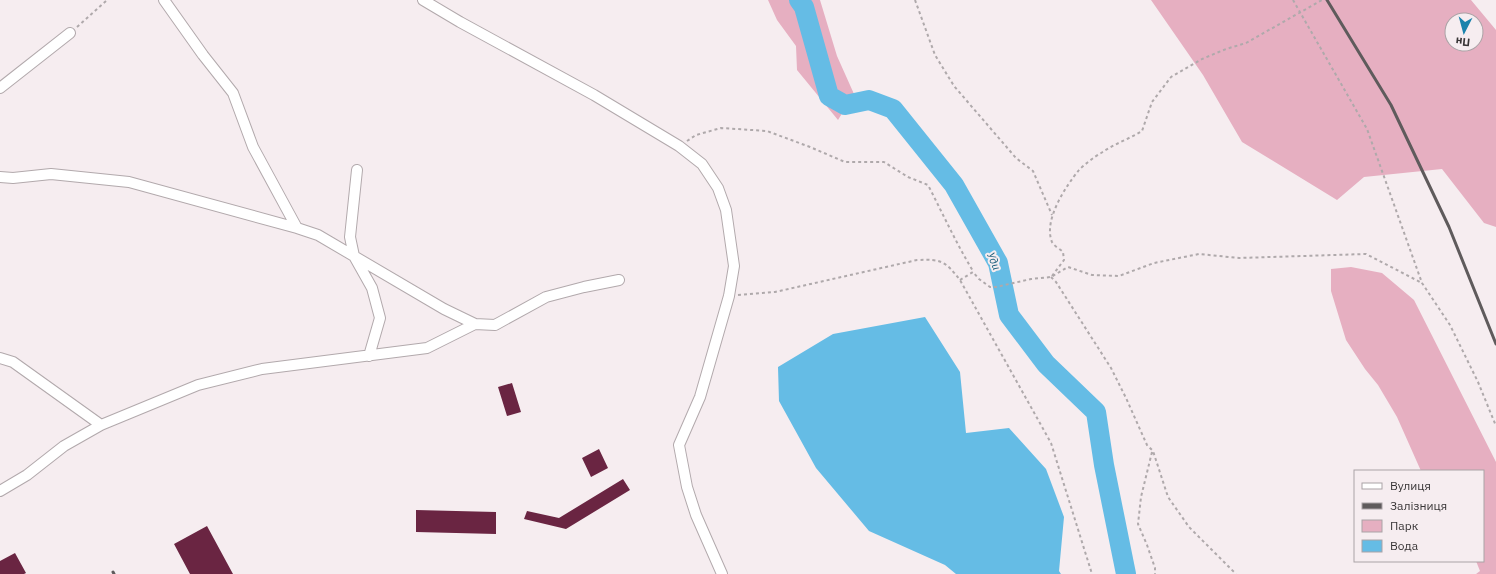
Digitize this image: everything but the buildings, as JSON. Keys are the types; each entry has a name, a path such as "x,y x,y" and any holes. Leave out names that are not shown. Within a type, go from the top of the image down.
{"street":[{"path":"164,0 203,55 233,93 253,147 298,228"},
{"path":"423,0 460,22 594,95 679,146 702,164 718,188 726,210 734,266 729,296 700,397 679,445 687,487 696,515 722,574"},
{"path":"0,88 70,33"},
{"path":"357,170 350,237 354,256 372,288 380,318 370,356"},
{"path":"0,177 13,178 51,174 129,182 318,234 444,309 475,324 496,325 546,297 619,280"},
{"path":"0,491 27,475 64,446 101,425 198,385 262,369 427,348 475,324"},
{"path":"0,358 13,362 101,425"}],"path":[{"path":"70,33 107,0"},
{"path":"915,0 935,55 954,86 1016,158 1033,171 1052,216"},
{"path":"1293,0 1367,129 1422,283 1450,325 1478,382 1496,426"},
{"path":"1051,277 1064,260 1063,252 1052,243 1050,233 1052,216 1054,209 1080,169 1101,152 1142,131 1152,102 1171,77 1202,59 1246,43 1322,0"},
{"path":"679,146 696,135 721,128 767,131 810,146 845,162 884,162 908,177 928,185 948,222 955,240 973,272 979,279 990,287 1031,279 1051,277 1068,267 1092,275 1119,276 1154,263 1199,254 1239,258 1366,254 1422,283"},
{"path":"729,296 775,292 917,260 942,262 960,280 1010,373 1051,443 1092,574"},
{"path":"960,280 973,272"},
{"path":"1051,277 1056,282 1111,368 1147,445 1153,451 1168,497 1188,527 1236,574"},
{"path":"1153,451 1141,497 1138,524 1149,550 1155,568 1155,574"}],"green space":[{"path":"768,0 820,0 837,56 854,94 838,120 797,70 796,46 777,20"},
{"path":"1151,0 1471,0 1481,12 1444,12 1444,52 1484,52 1484,16 1496,30 1496,227 1484,223 1442,169 1364,177 1337,200 1242,142 1203,75"},
{"path":"1351,267 1382,273 1414,300 1496,462 1496,574 1476,574 1480,571 1476,562 1484,562 1484,470 1421,470 1397,417 1378,385 1365,369 1346,340 1331,291 1331,269"}],"water":[{"path":"925,317 960,372 966,433 1009,428 1046,469 1064,517 1059,571 1061,574 956,574 945,565 869,531 816,468 779,401 778,367 833,334"}],"waterway":[{"name":"Уди","path":"799,0 804,7 829,96 845,105 869,100 893,109 954,185 998,263 1009,315 1046,364 1096,412 1104,465 1126,574"}],"railway":[{"path":"1327,0 1391,105 1449,227 1496,344"}]}
